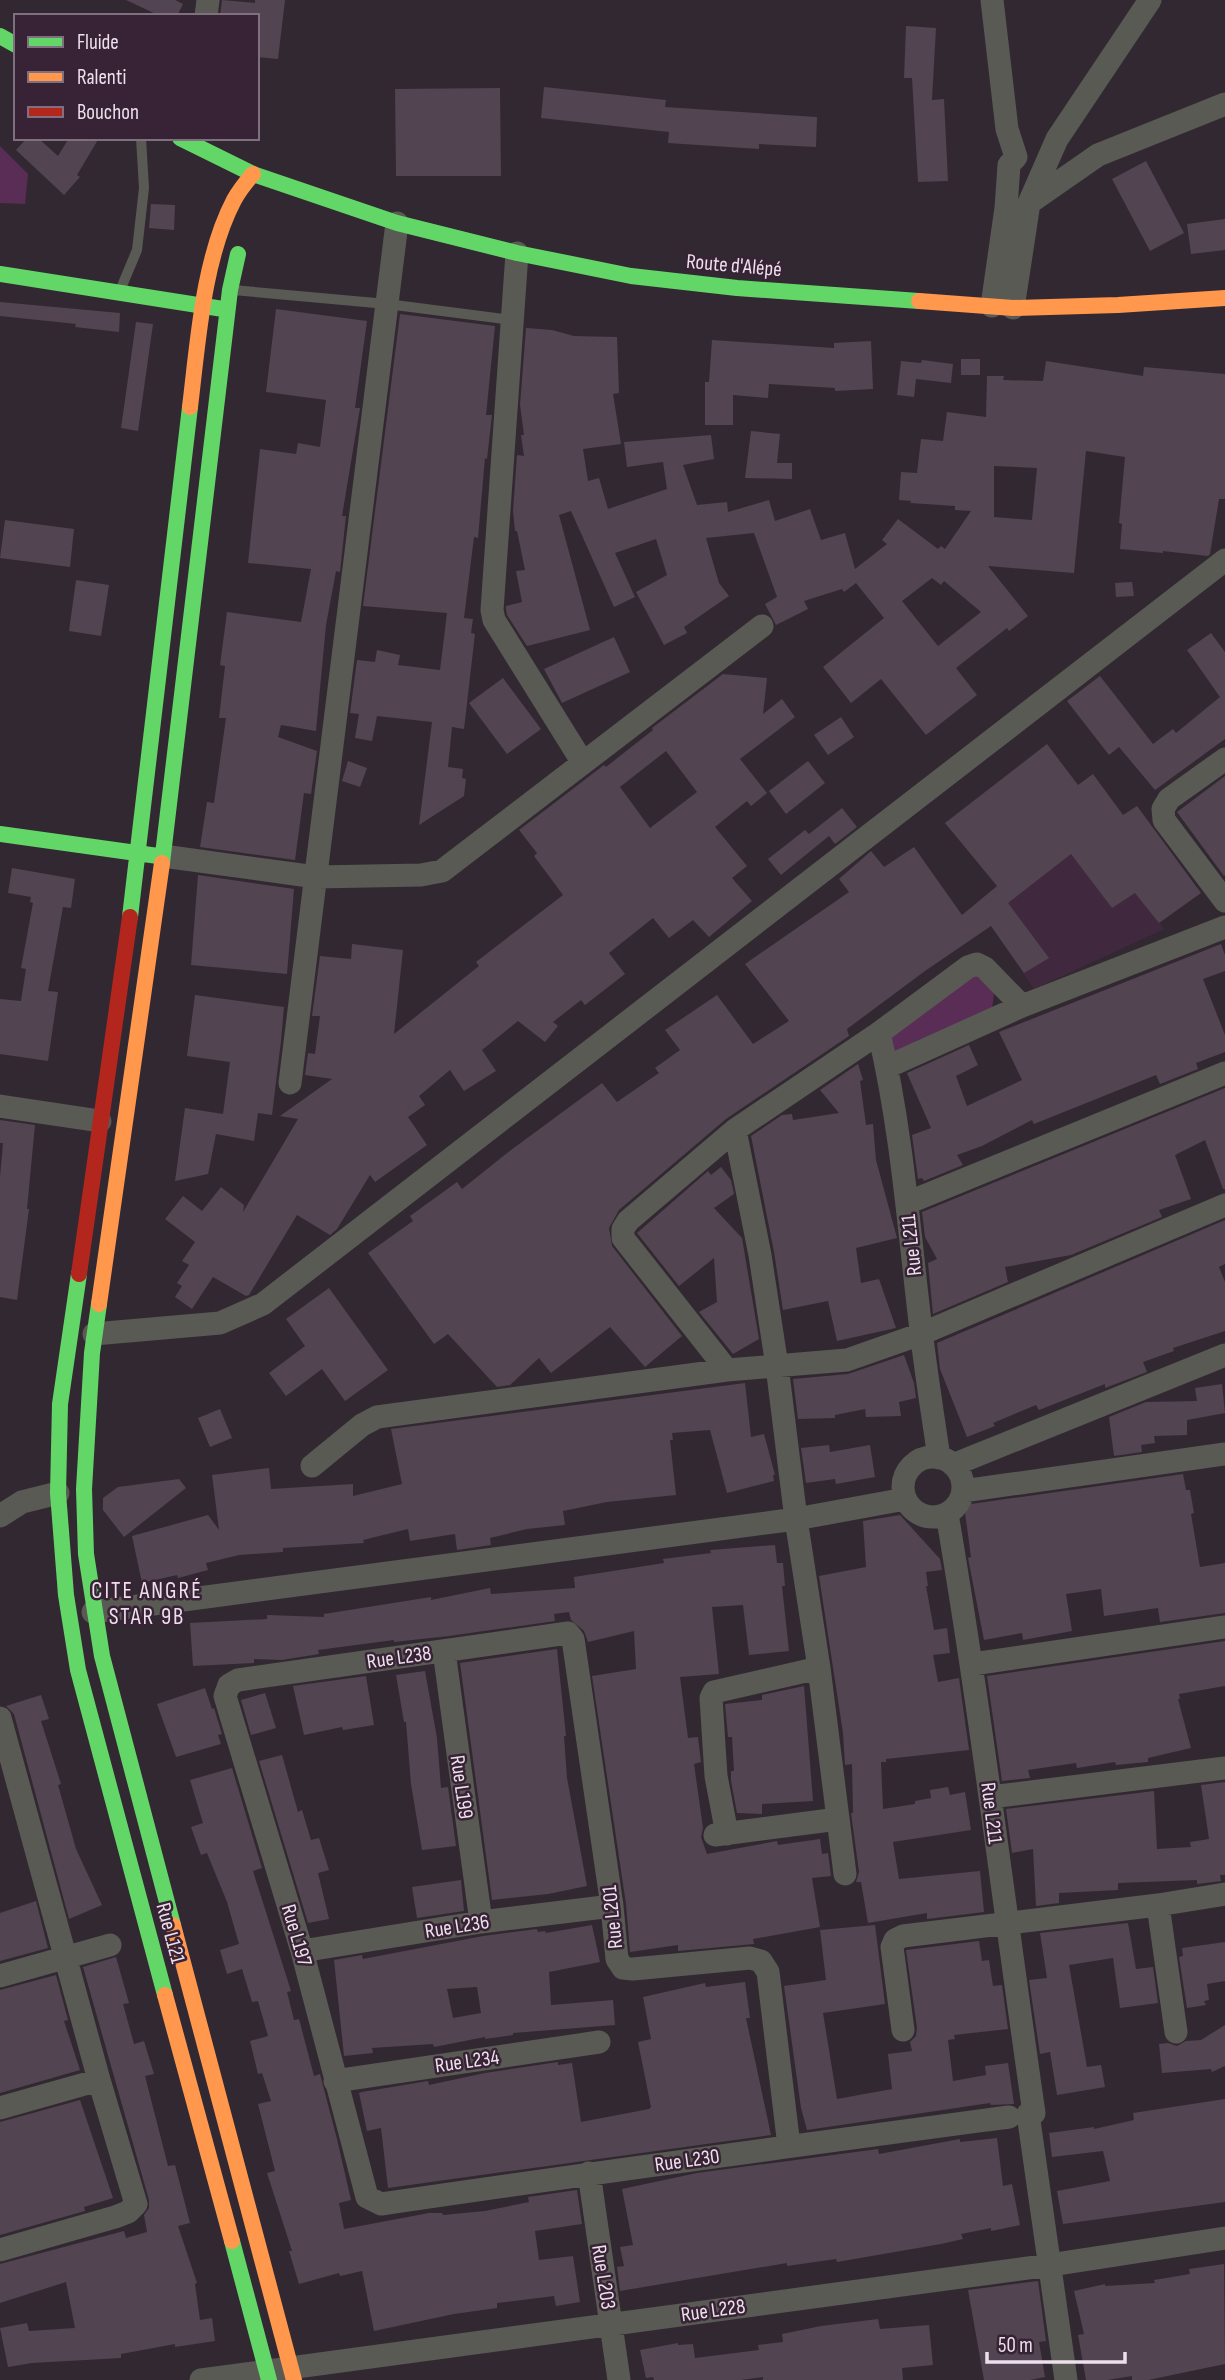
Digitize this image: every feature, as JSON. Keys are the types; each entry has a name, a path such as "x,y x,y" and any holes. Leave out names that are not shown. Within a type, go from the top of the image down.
{"main road":[{"name":"Route d'Alépé","path":"191,141 253,174 397,223 517,253 631,276 737,288 1002,307 1118,305 1225,298"},
{"path":"251,201 253,174"},
{"name":"Rue L121","path":"253,174 234,201 218,245 204,306 139,855 60,1404 58,1493 66,1595 78,1670 268,2376"},
{"path":"242,235 227,310 163,856 94,1334 84,1489 86,1554 93,1612 115,1708 292,2374"},
{"path":"0,274 227,310"},
{"path":"0,834 139,855 163,856"}],"street":[{"path":"992,0 1007,129 1016,157"},
{"path":"1002,307 1029,203 1057,139 1150,0"},
{"path":"1006,208 1029,203 1098,155 1225,104"},
{"path":"1002,307 1009,164 1016,157 1057,139"},
{"path":"290,1083 397,223"},
{"path":"517,253 492,610 494,620 583,763"},
{"path":"94,1334 220,1323 263,1304 1225,560"},
{"path":"163,856 316,877 421,875 442,871 762,626"},
{"path":"1225,759 1169,799 1164,809 1164,820 1225,901"},
{"path":"887,1067 1022,1006 1225,926"},
{"path":"727,1370 623,1238 623,1229 628,1221 735,1130 879,1033 968,967 977,964 985,968 1022,1006"},
{"name":"Rue L211","path":"879,1033 887,1067 907,1203 921,1334 946,1462"},
{"path":"907,1203 1225,1073"},
{"path":"0,1106 100,1121"},
{"path":"735,1130 760,1255 777,1366 845,1874"},
{"path":"312,1466 362,1425 377,1417 727,1370 847,1360 921,1334 1225,1205"},
{"path":"946,1462 1225,1355"},
{"path":"963,1491 1225,1454"},
{"path":"928,1458 946,1462 959,1473 963,1491 955,1508 947,1514 928,1517 911,1508 902,1488 909,1468 928,1458"},
{"path":"0,1516 22,1502 58,1493"},
{"path":"93,1612 796,1519 905,1499"},
{"name":"Rue L211","path":"947,1514 973,1664 1006,1923 1024,2114 1050,2265 1066,2380"},
{"path":"973,1664 1225,1627"},
{"name":"Rue L238","path":"238,1680 560,1633"},
{"name":"Rue L201","path":"560,1633 568,1633 573,1639 612,1906 617,1959 623,1968 633,1969 750,1958 761,1962 768,1972 789,2146"},
{"name":"Rue L199","path":"444,1651 481,1922"},
{"path":"819,1668 714,1692 711,1698 721,1835 838,1819"},
{"name":"Rue L197","path":"238,1680 229,1685 226,1696 302,1951 367,2197"},
{"path":"0,1718 99,2080 136,2204 128,2212 115,2217 0,2250"},
{"path":"990,1797 1225,1768"},
{"path":"903,2030 892,1947 895,1940 903,1936 1158,1905 1225,1894"},
{"path":"1158,1905 1176,2032"},
{"name":"Rue L236","path":"302,1951 481,1922 612,1906"},
{"path":"0,1976 110,1945"},
{"name":"Rue L234","path":"335,2081 600,2042"},
{"path":"0,2108 99,2080"},
{"name":"Rue L230","path":"367,2197 381,2204 1024,2114"},
{"name":"Rue L203","path":"589,2173 619,2380"},
{"name":"Rue L228","path":"201,2380 292,2374 611,2323 1050,2265 1225,2238"}],"lane":[{"path":"118,294 136,250 144,188 141,140"},
{"path":"230,290 387,304 513,320"}],"shaded area":[{"path":"0,146 28,174 25,204 0,203"},
{"path":"1079,820 1164,929 1034,989 976,904"},
{"path":"971,970 994,993 992,1009 893,1059 888,1034"}],"building":[{"path":"126,0 175,0 183,4 178,14 156,14"},
{"path":"222,0 255,3 255,0 285,0 278,59 259,57 259,14 220,14"},
{"path":"906,26 936,28 932,100 944,99 948,181 918,182 912,78 904,78"},
{"path":"544,87 666,100 665,107 817,117 816,147 759,144 759,149 668,143 669,132 541,118"},
{"path":"500,88 501,176 396,176 395,89"},
{"path":"25,140 40,140 58,156 68,140 98,140 77,175 80,177 64,195 16,150"},
{"path":"1146,161 1184,233 1150,251 1112,179"},
{"path":"151,204 175,205 174,230 149,228"},
{"path":"1225,219 1225,250 1191,254 1187,224"},
{"path":"0,302 120,313 119,332 75,327 76,324 0,316"},
{"path":"276,309 367,321 355,408 360,408 342,516 346,516 340,572 336,571 326,625 316,731 281,725 278,737 317,751 311,794 304,793 295,860 200,847 207,802 214,803 226,718 219,718 225,666 220,665 227,612 301,622 311,569 248,563 260,449 296,454 298,443 320,447 326,400 266,392"},
{"path":"400,314 495,326 486,415 492,415 478,538 474,537 464,618 473,619 471,633 475,634 464,729 452,727 448,767 463,769 462,778 466,779 464,796 419,825 432,722 377,716 372,741 355,738 359,714 350,713 357,660 375,662 377,650 400,655 398,665 440,670 447,613 363,606"},
{"path":"136,322 153,324 138,431 121,428"},
{"path":"526,328 552,330 574,336 617,337 619,393 613,394 621,444 583,449 588,481 599,478 608,509 667,489 663,462 627,467 624,442 711,435 714,459 683,465 697,505 727,502 728,512 769,500 775,521 810,509 821,540 845,533 855,569 887,544 882,540 898,519 938,549 941,546 945,549 971,511 955,510 955,506 899,500 901,472 917,473 921,439 943,441 947,412 986,417 987,376 1004,376 1003,380 1043,381 1046,361 1143,376 1144,367 1225,374 1225,499 1219,499 1208,556 1120,549 1122,524 1119,523 1125,457 1086,451 1074,573 988,566 1028,616 1009,631 1007,628 956,668 977,695 926,735 881,679 851,703 823,667 884,618 856,583 844,592 842,589 804,601 808,609 776,625 765,604 777,597 754,533 706,538 719,583 729,596 684,627 687,633 664,645 636,592 667,575 656,539 615,553 635,597 614,607 571,511 559,515 590,630 527,646 506,609 506,606 522,602 516,571 525,570 513,511 517,455 524,456 520,405","holes":["994,466 1037,468 1032,520 994,517","932,578 941,585 944,581 981,612 938,646 902,601"]},
{"path":"712,340 834,348 834,343 871,341 873,389 835,391 835,388 769,384 768,398 733,395 733,425 705,425 705,382 709,382"},
{"path":"961,359 980,359 980,375 961,375"},
{"path":"922,360 953,364 951,383 916,379 914,397 897,395 901,361 921,363"},
{"path":"751,431 780,434 777,463 792,463 792,479 745,478"},
{"path":"5,520 74,529 70,567 0,558"},
{"path":"76,580 109,585 101,636 69,631"},
{"path":"1132,582 1134,596 1116,597 1115,583"},
{"path":"1211,633 1225,652 1225,739 1155,790 1119,747 1109,755 1067,701 1100,676 1153,744 1173,729 1176,733 1220,697 1187,650"},
{"path":"614,637 630,672 562,703 544,669"},
{"path":"723,674 767,678 763,714 782,699 795,717 740,759 767,793 751,806 747,801 715,827 747,866 732,878 752,901 709,937 693,920 669,938 653,918 609,953 625,974 585,1005 581,1000 553,1022 558,1026 545,1042 518,1021 482,1050 496,1071 464,1091 450,1070 419,1096 425,1105 408,1117 427,1145 375,1182 370,1175 337,1229 330,1235 297,1215 249,1295 246,1296 213,1277 192,1309 175,1297 182,1286 177,1283 189,1265 182,1261 195,1242 165,1219 183,1196 202,1211 221,1187 244,1205 243,1212 298,1119 280,1116 332,1079 305,1075 308,1053 315,1054 320,1016 312,1016 320,956 351,959 352,944 403,950 394,1034 479,966 476,962 563,895 534,856 537,853 519,830 604,765 606,767 653,730 652,728","holes":["666,751 697,792 650,828 620,787"]},
{"path":"503,678 541,729 507,754 469,703"},
{"path":"841,717 854,737 828,755 814,735"},
{"path":"1047,744 1078,785 1093,774 1123,815 1137,806 1201,893 1159,923 1135,893 1112,908 1071,854 1008,903 1049,958 1024,973 991,926 847,1029 849,1036 726,1119 619,1210 609,1228 612,1246 682,1336 645,1367 610,1327 551,1373 539,1358 510,1385 497,1387 448,1334 434,1344 368,1253 413,1221 410,1216 457,1182 462,1189 602,1083 617,1102 659,1073 655,1068 680,1050 665,1030 717,995 753,1044 789,1021 745,964 849,892 839,879 871,851 884,867 914,847 962,915 997,886 945,823"},
{"path":"348,761 367,768 360,787 342,781"},
{"path":"808,761 825,783 786,814 769,791"},
{"path":"1225,776 1225,875 1224,876 1177,812"},
{"path":"842,808 857,827 835,844 829,836 781,875 768,859 805,830 809,834"},
{"path":"12,868 75,879 71,908 63,907 48,991 58,992 48,1061 0,1054 0,999 21,1001 26,969 21,968 33,903 30,902 31,897 8,893"},
{"path":"198,875 294,889 287,974 191,965"},
{"path":"1221,944 1225,955 1225,971 1203,979 1225,1035 1225,1052 1196,1063 1198,1069 1160,1084 1156,1075 1034,1124 1032,1120 982,1146 957,1155 963,1165 924,1181 922,1178 918,1179 912,1135 931,1128 907,1073 969,1045 978,1065 956,1076 967,1106 1022,1080 999,1032"},
{"path":"195,995 284,1007 281,1041 272,1115 258,1113 254,1141 216,1134 208,1174 175,1181 185,1108 223,1114 230,1062 187,1056"},
{"path":"858,1064 863,1080 860,1081 866,1125 873,1124 876,1160 897,1238 856,1248 861,1283 879,1279 896,1328 837,1341 828,1301 783,1310 751,1136 782,1115 792,1114 793,1120 839,1113 820,1090"},
{"path":"1225,1088 1225,1189 1205,1140 1175,1155 1191,1199 1159,1210 1162,1217 1071,1255 1005,1267 1008,1282 933,1314 928,1263 937,1259 925,1237 922,1212"},
{"path":"0,1120 35,1125 29,1209 17,1300 0,1297 0,1177 3,1143 0,1143"},
{"path":"721,1167 731,1180 734,1194 714,1208 742,1238 759,1339 733,1354 699,1312 717,1302 714,1258 679,1286 637,1233 708,1171 711,1175"},
{"path":"1225,1220 1225,1264 1219,1267 1225,1282 1225,1331 1173,1348 1174,1351 1143,1362 1147,1372 1105,1388 1105,1384 1039,1410 1036,1405 967,1437 940,1369 937,1343"},
{"path":"329,1288 388,1370 345,1401 322,1369 286,1396 269,1373 305,1346 286,1319"},
{"path":"904,1355 914,1383 916,1398 899,1402 901,1416 866,1417 865,1409 835,1415 835,1418 798,1419 793,1379 848,1374"},
{"path":"745,1383 751,1437 764,1434 775,1475 774,1481 727,1493 710,1430 672,1433 673,1440 670,1440 676,1495 607,1502 563,1511 565,1525 527,1529 490,1538 491,1545 457,1550 455,1534 410,1541 408,1529 363,1540 364,1543 283,1548 283,1552 239,1555 206,1563 208,1570 142,1583 132,1536 208,1515 219,1530 212,1475 269,1468 271,1489 353,1484 353,1496 402,1484 391,1429"},
{"path":"1222,1384 1225,1413 1187,1420 1187,1435 1154,1436 1155,1443 1141,1445 1142,1452 1114,1456 1109,1417 1146,1402 1197,1401 1195,1388"},
{"path":"220,1409 232,1438 210,1447 198,1418"},
{"path":"829,1445 830,1452 870,1445 875,1477 836,1484 835,1479 806,1483 801,1448"},
{"path":"1183,1474 1186,1490 1190,1490 1200,1567 1225,1563 1225,1613 1160,1622 1158,1608 1104,1616 1101,1589 1066,1594 1072,1631 1023,1640 1022,1633 984,1640 968,1558 971,1557 964,1505"},
{"path":"179,1479 186,1488 124,1537 103,1510 103,1498 118,1487"},
{"path":"900,1515 940,1559 942,1570 926,1572 926,1586 934,1630 947,1628 950,1653 933,1655 938,1682 959,1678 969,1750 886,1759 886,1762 881,1762 883,1809 915,1804 915,1801 931,1798 930,1790 948,1787 950,1795 965,1792 971,1830 893,1842 899,1879 980,1871 984,1912 927,1919 927,1913 868,1923 861,1882 856,1882 859,1872 851,1813 852,1764 845,1765 843,1733 819,1576 866,1567 863,1521"},
{"path":"775,1545 777,1563 783,1563 785,1586 782,1586 789,1651 749,1655 743,1605 712,1607 719,1674 680,1677 688,1738 698,1737 701,1762 694,1764 703,1828 701,1837 707,1854 777,1841 778,1845 820,1839 822,1854 828,1853 831,1876 812,1878 820,1927 753,1939 754,1944 678,1951 678,1945 630,1952 626,1904 592,1676 636,1669 634,1631 588,1642 584,1631 571,1620 569,1612 554,1614 555,1621 318,1650 319,1654 282,1660 254,1659 254,1663 193,1666 190,1623 267,1619 267,1615 324,1617 324,1614 431,1597 431,1600 490,1588 491,1594 575,1588 574,1577 664,1563 663,1559 711,1553 710,1550"},
{"path":"1225,1641 1225,1686 1179,1694 1191,1748 1148,1758 1148,1762 1116,1765 1115,1762 1077,1768 1076,1763 1028,1770 1030,1778 1002,1781 987,1676"},
{"path":"557,1649 566,1736 567,1778 587,1886 548,1894 492,1900 460,1663"},
{"path":"425,1671 437,1738 441,1788 448,1787 456,1846 422,1850 411,1784 406,1722 396,1675"},
{"path":"366,1676 374,1725 343,1730 342,1727 304,1735 293,1686"},
{"path":"804,1686 813,1801 762,1804 762,1814 737,1813 731,1781 731,1771 734,1771 732,1737 728,1737 725,1704 762,1700 762,1695"},
{"path":"205,1688 222,1734 218,1735 221,1744 176,1757 157,1704"},
{"path":"265,1693 276,1728 251,1735 241,1700"},
{"path":"41,1695 49,1719 41,1721 61,1784 58,1785 76,1849 102,1905 69,1919 14,1714 6,1706"},
{"path":"282,1755 298,1812 302,1810 311,1840 319,1838 329,1870 318,1873 329,1919 308,1923 259,1761"},
{"path":"232,1768 262,1868 253,1871 291,1991 287,1992 294,2020 299,2019 314,2076 320,2074 337,2139 351,2200 339,2203 344,2229 429,2213 443,2215 485,2211 529,2202 528,2197 577,2190 582,2224 535,2231 539,2260 573,2256 580,2302 556,2306 554,2296 497,2303 497,2308 374,2331 362,2271 340,2276 339,2273 299,2284 289,2251 292,2251 267,2173 275,2171 258,2104 271,2101 262,2073 258,2074 250,2041 268,2036 258,2001 252,2002 242,1969 227,1974 220,1950 239,1944 227,1902 207,1853 201,1855 191,1827 203,1823 190,1780"},
{"path":"1225,1782 1225,1875 1220,1875 1221,1881 1197,1884 1197,1880 1118,1883 1118,1890 1059,1893 1059,1903 1036,1906 1033,1849 1012,1853 1006,1809 1154,1791 1157,1849 1191,1847 1190,1842 1209,1839 1201,1785"},
{"path":"461,1880 464,1911 417,1918 412,1887"},
{"path":"36,1901 48,1948 0,1961 0,1913"},
{"path":"1128,1923 1136,1969 1153,1967 1158,2003 1120,2008 1113,1958 1069,1965 1087,2067 1101,2065 1105,2087 1057,2095 1050,2052 1040,2054 1029,1980 1047,1978 1040,1933"},
{"path":"592,1925 600,1962 549,1972 551,2005 613,2000 615,2025 513,2033 434,2047 433,2044 372,2048 373,2053 344,2056 334,1960 362,1955 363,1959 483,1936 537,1929 538,1932","holes":["477,1987 481,2013 453,2018 447,1989"]},
{"path":"875,1925 885,2004 823,2013 837,2099 892,2089 888,2054 912,2051 910,2042 916,2036 917,2028 906,1950 979,1941 982,1961 989,1960 993,1986 1002,1985 1008,2029 954,2035 955,2039 948,2040 953,2081 986,2075 985,2066 1008,2063 1014,2104 990,2103 807,2130 801,2108 784,1986 826,1980 820,1930"},
{"path":"1225,1942 1225,1981 1207,1984 1209,2000 1204,2001 1206,2005 1187,2008 1179,1957 1183,1956 1182,1948"},
{"path":"116,1957 129,2003 123,2004 134,2044 144,2041 154,2074 145,2076 168,2166 175,2165 190,2223 178,2226 197,2283 200,2320 212,2318 215,2341 175,2347 175,2344 121,2354 121,2358 8,2367 0,2328 27,2323 29,2331 75,2328 66,2282 0,2303 0,2264 124,2231 126,2238 147,2232 144,2215 149,2208 149,2200 83,1967"},
{"path":"56,1975 68,2020 64,2021 80,2070 0,2093 0,1990"},
{"path":"745,1982 750,2018 746,2018 771,2135 388,2188 381,2128 367,2131 359,2093 428,2081 429,2085 558,2062 558,2065 572,2063 581,2122 649,2109 651,2107 638,2042 651,2039 643,1997 705,1983 706,1987"},
{"path":"1225,2025 1225,2066 1212,2072 1211,2069 1162,2073 1159,2044 1177,2046 1186,2041 1201,2040"},
{"path":"1225,2099 1225,2202 1063,2224 1057,2191 1110,2181 1103,2151 1052,2157 1049,2133 1094,2129 1134,2120 1133,2113"},
{"path":"80,2100 113,2198 84,2207 85,2211 0,2235 0,2122"},
{"path":"997,2138 1003,2186 1012,2184 1020,2225 961,2234 963,2239 941,2244 837,2262 836,2259 787,2266 787,2263 620,2291 617,2267 624,2266 620,2247 633,2245 622,2189 697,2173 878,2149 879,2154 960,2139 960,2142"},
{"path":"1224,2264 1225,2364 1148,2380 1132,2380 1132,2376 1086,2380 1078,2335 1084,2334 1074,2291 1105,2284 1155,2283 1154,2280 1190,2274 1189,2269"},
{"path":"1038,2281 1046,2341 1039,2342 1045,2377 1030,2380 984,2380 968,2290"},
{"path":"878,2319 880,2329 929,2325 933,2365 902,2368 903,2380 763,2380 763,2377 741,2380 654,2380 653,2377 646,2378 640,2350 678,2343 693,2344 695,2358 759,2350 758,2345 783,2342 782,2334"}],"traffic: fast":[{"path":"0,36 14,44"},
{"path":"184,140 253,174 397,223 517,253 631,276 737,288 919,301"},
{"path":"162,863 230,290 238,254"},
{"path":"0,274 223,309"},
{"path":"130,917 190,407"},
{"path":"0,834 158,856"},
{"path":"79,1274 60,1404 58,1493 66,1595 78,1670 165,1995"},
{"path":"99,1304 92,1353 84,1489 86,1554 102,1656 173,1925"},
{"path":"232,2241 269,2380"}],"traffic: slow":[{"path":"190,407 203,301 215,248 234,200 253,174"},
{"path":"919,301 1013,308 1225,298"},
{"path":"99,1304 162,863"},
{"path":"173,1925 294,2380"},
{"path":"165,1995 232,2241"}],"traffic: jam":[{"path":"79,1274 130,917"}],"district":[{"name":"CITE ANGRÉ STAR 9B","path":"147,1603"}]}
